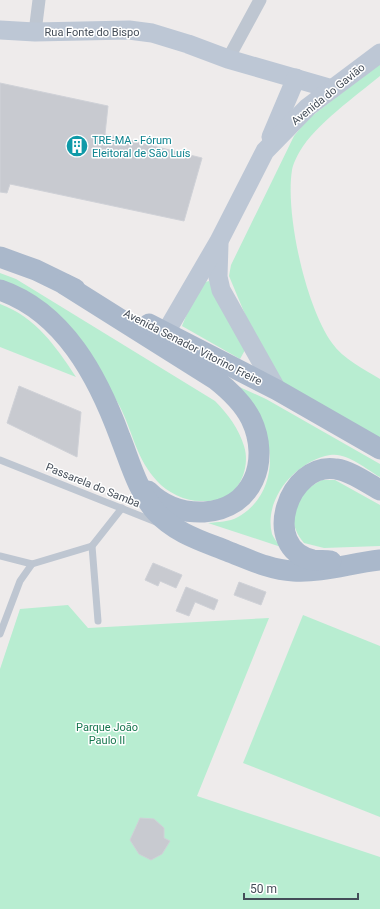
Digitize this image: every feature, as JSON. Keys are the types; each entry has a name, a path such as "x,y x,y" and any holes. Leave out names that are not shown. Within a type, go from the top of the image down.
{"main road":[{"name":"Avenida Senador Vitorino Freire","path":"0,257 36,270 166,332 277,390 380,450"},
{"path":"64,284 226,387 250,417 258,441 259,463 252,484 237,501 210,511 191,512 180,510 159,500 144,486 130,462"},
{"path":"0,290 19,298 47,316 69,342 93,376 104,397 130,462 150,505 165,521 178,530 260,564 282,570 306,571 358,562 380,560"},
{"path":"358,562 313,560 303,556 296,551 287,539 284,525 284,515 298,486 316,472 326,469 344,471 380,490"}],"street":[{"path":"35,32 39,0"},
{"path":"228,59 260,0"},
{"name":"Rua Fonte do Bispo","path":"0,30 35,32 137,31 152,33 188,44 228,59 332,89"},
{"name":"Avenida do Gavião","path":"166,332 219,241 265,151 293,121 380,53"},
{"path":"265,151 296,78"},
{"name":"Avenida do Gavião","path":"219,241 217,264 221,290 277,390"}],"lane":[{"name":"Passarela do Samba","path":"0,460 178,530"},
{"path":"0,556 32,564 92,546 122,508"},
{"path":"92,546 98,621"},
{"path":"1,628 20,581 32,564"}],"green space":[{"path":"380,63 380,76 337,111 307,141 293,165 291,189 295,235 300,260 306,284 323,327 332,343 342,354 380,379 380,441 281,381 252,331 229,276 231,265 294,136 307,120"},
{"path":"0,273 16,279 215,401 229,416 242,440 246,453 243,475 232,493 217,500 197,501 178,496 161,485 150,473 140,456 121,408 110,390 0,281"},
{"path":"209,281 245,350 240,359 182,326 199,284"},
{"path":"0,304 13,310 35,325 53,344 76,377 0,347"},
{"path":"233,384 266,399 380,464 380,477 343,456 330,455 305,465 294,473 285,484 277,495 272,508 272,534 281,547 208,523 223,522 238,517 256,502 267,482 270,459 266,435 256,417"},
{"path":"322,480 335,480 380,505 380,546 324,548 304,543 294,525 295,507 305,492"},
{"name":"Parque João Paulo II","path":"68,605 88,628 269,618 197,796 380,857 380,909 0,909 0,669 20,609"},
{"path":"303,615 380,646 380,817 243,763"}],"building":[{"name":"TRE-MA - Fórum Eleitoral de São Luís","path":"0,83 108,106 105,134 202,158 184,221 10,184 7,193 0,192"},
{"path":"19,386 81,412 77,457 7,423"},
{"path":"153,563 182,575 176,588 160,581 158,586 145,580"},
{"path":"239,582 266,592 261,605 234,595"},
{"path":"186,587 218,600 214,610 195,602 189,616 176,611"},
{"path":"140,818 154,819 164,828 164,838 170,841 162,854 151,860 139,854 130,840"}],"place":[{"name":"TRE-MA - Fórum Eleitoral de São Luís","path":"77,146"}]}
